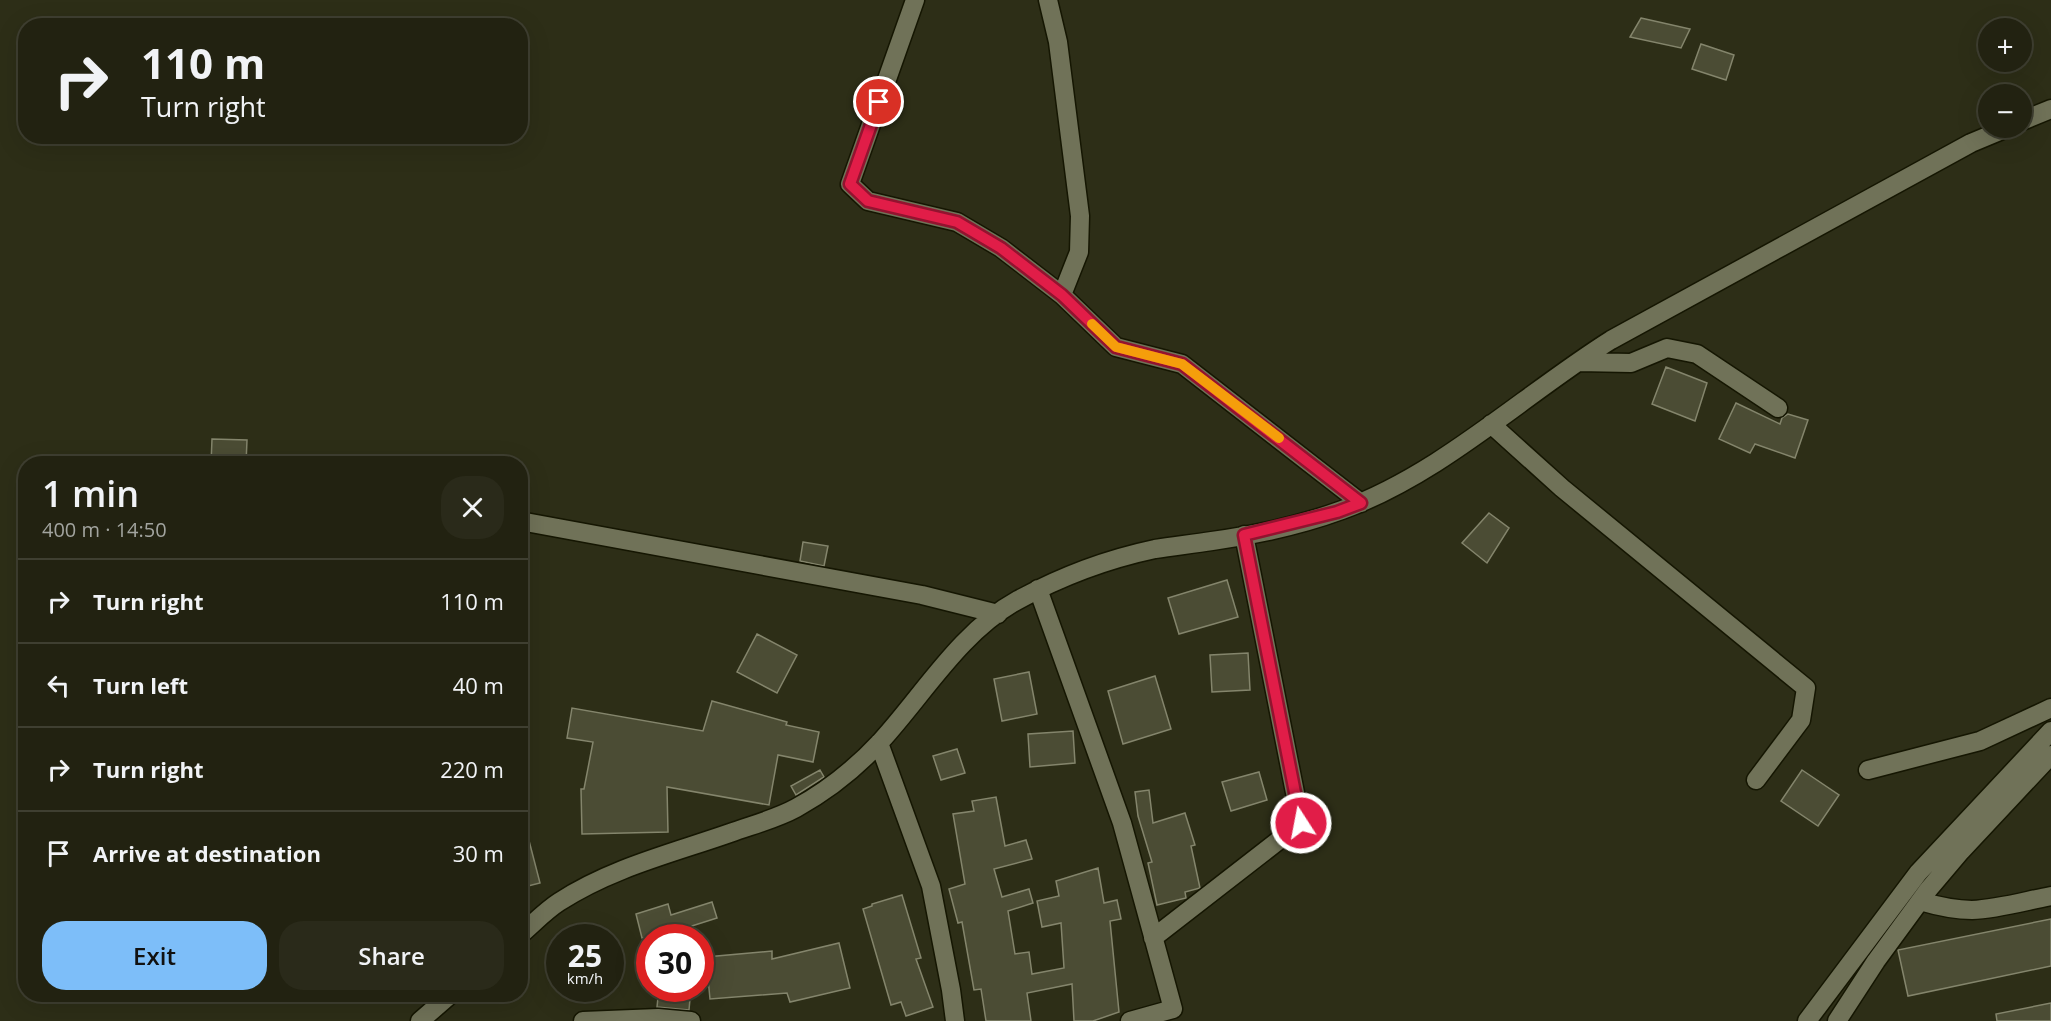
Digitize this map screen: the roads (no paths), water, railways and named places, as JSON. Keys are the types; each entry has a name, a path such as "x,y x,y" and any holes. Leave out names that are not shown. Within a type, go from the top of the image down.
{"street":[{"path":"915,0 850,184 868,201 957,222 1001,248 1062,295 1116,347 1182,364 1361,503"},
{"path":"1048,0 1058,42 1080,216 1079,252 1062,295"},
{"path":"2032,117 2051,109"},
{"path":"528,928 557,903 622,870 795,810 848,772 879,743 967,640 1013,603 1038,589 1099,565 1155,549 1244,535 1337,512 1361,503 1429,467 1611,340 1983,138"},
{"path":"1577,362 1631,363 1667,348 1697,354 1778,408"},
{"path":"1491,424 1562,488 1806,688 1801,720 1756,780"},
{"path":"528,522 922,596 998,614"},
{"path":"1153,938 1301,823 1244,535"},
{"path":"1038,589 1122,823 1173,1009 1130,1021"},
{"path":"1868,770 1980,741 2051,708"},
{"path":"1807,1021 1918,873 2051,731"},
{"path":"879,743 931,886 955,1021"},
{"path":"1838,1021 1876,961 1920,902 1961,851 2051,756"},
{"path":"1920,902 1970,910 1988,909 2051,896"},
{"path":"420,1021 442,1002"},
{"path":"583,1021 658,1018 691,1021"}]}
